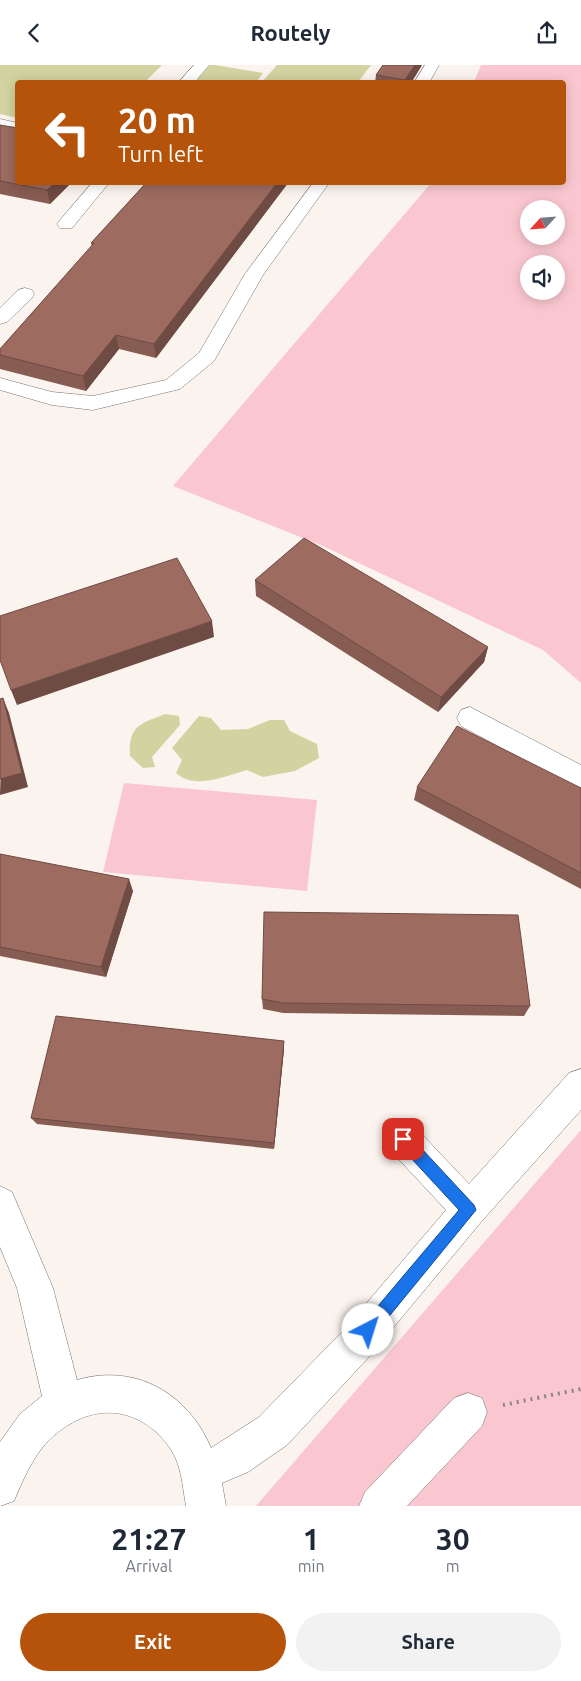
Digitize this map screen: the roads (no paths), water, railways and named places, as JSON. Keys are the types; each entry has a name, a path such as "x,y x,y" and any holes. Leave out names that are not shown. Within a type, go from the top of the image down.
{"street":[{"path":"188,80 202,65"},
{"path":"423,80 432,65"},
{"path":"0,124 15,127"},
{"path":"66,224 99,185"},
{"path":"0,385 52,398 93,403 173,385 207,357 254,274 320,185"},
{"path":"0,318 25,294"},
{"path":"470,718 581,777"},
{"path":"0,1487 10,1460 34,1427 63,1405 91,1394 120,1392 146,1400 169,1416 188,1441 203,1489 234,1458 273,1431 355,1345 469,1210 581,1085"},
{"path":"403,1139 469,1210"},
{"path":"0,1204 35,1288 52,1352 63,1405"},
{"path":"379,1506 468,1412"}]}
